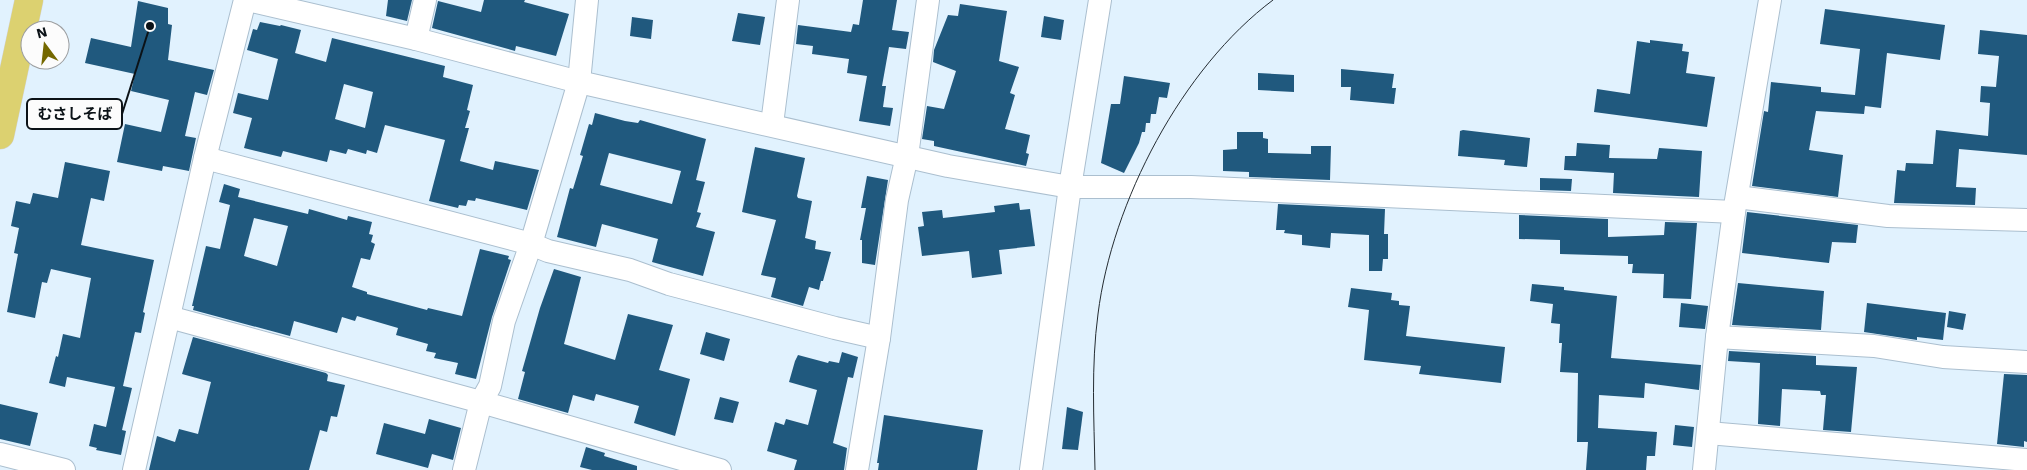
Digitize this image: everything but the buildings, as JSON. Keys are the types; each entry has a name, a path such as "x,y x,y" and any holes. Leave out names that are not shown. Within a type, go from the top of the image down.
{"main road":[{"path":"0,134 29,0"}],"street":[{"path":"134,470 205,158 247,0 416,39 579,82 772,124 948,166 1070,187 1191,188 1736,204 1888,216 2027,220"},
{"path":"416,39 425,0"},
{"path":"464,470 481,402 490,386 504,321 530,244 579,82 587,0"},
{"path":"772,124 788,0"},
{"path":"857,470 879,338 897,200 907,156 928,0"},
{"path":"1031,470 1070,187 1100,0"},
{"path":"1704,470 1717,337 1736,204 1770,0"},
{"path":"205,158 530,244 548,251 630,270 669,284 743,304 879,338"},
{"path":"168,317 481,402 720,470"},
{"path":"1717,337 1874,346 1943,357 2027,362"},
{"path":"1708,433 2027,460"},
{"path":"0,454 64,470"}],"tram line":[{"path":"1095,470 1094,353 1098,314 1106,271 1118,227 1136,183 1157,140 1181,100 1209,62 1240,28 1273,0"}],"place":[{"name":"むさしそば","path":"150,26"}]}
